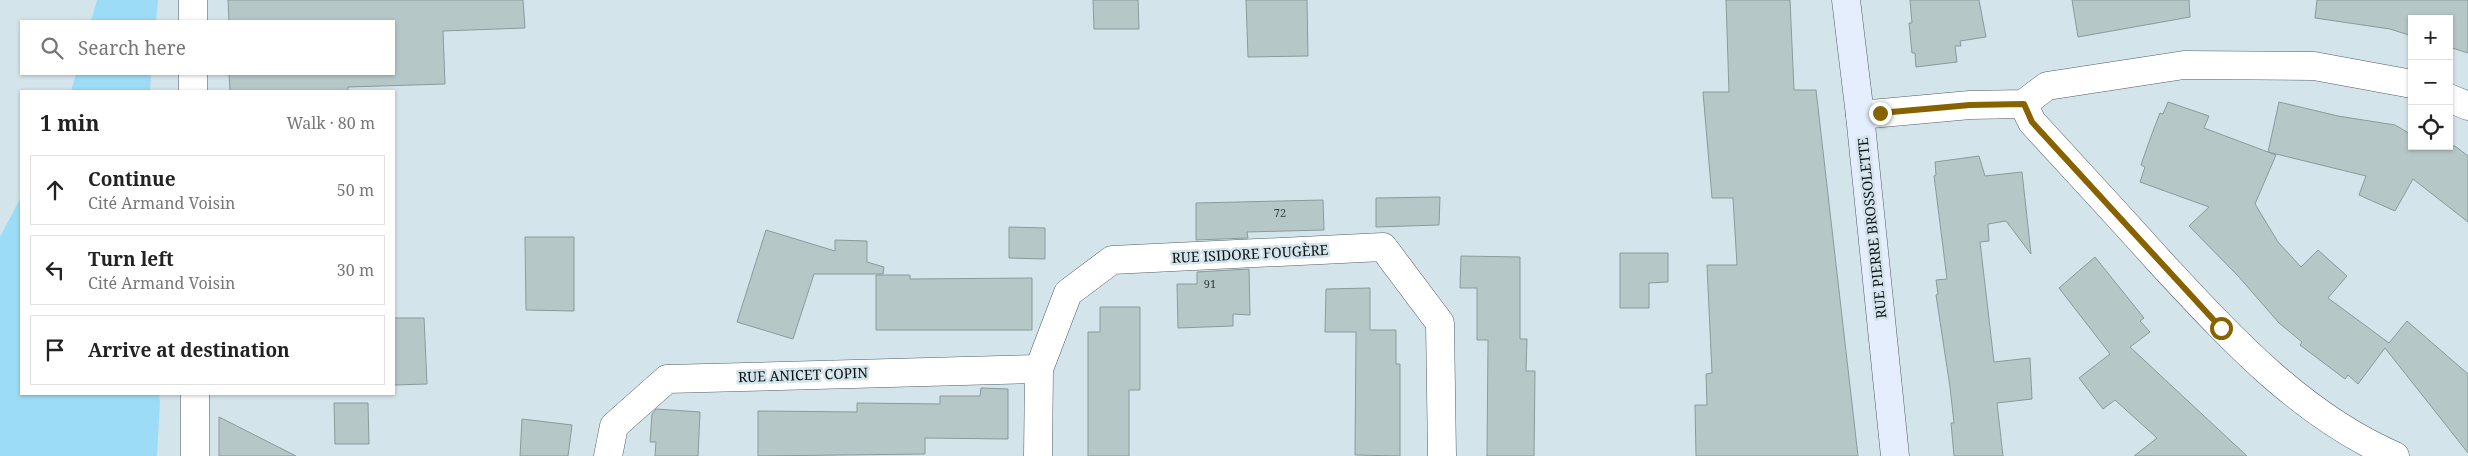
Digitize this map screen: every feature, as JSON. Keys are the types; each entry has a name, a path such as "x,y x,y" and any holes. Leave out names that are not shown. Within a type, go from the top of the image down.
{"main road":[{"name":"RUE PIERRE BROSSOLETTE","path":"1846,0 1860,115 1895,456"}],"street":[{"path":"193,0 193,20"},
{"path":"1860,115 1970,105 2024,104 2047,86 2184,65 2314,66 2408,83"},
{"path":"193,75 193,90"},
{"path":"2453,100 2468,106"},
{"path":"2024,104 2032,122 2221,328 2270,373 2323,416 2365,443 2395,456"},
{"name":"RUE ISIDORE FOUGÈRE","path":"1038,456 1039,369 1068,293 1112,260 1383,247 1440,323 1442,456"},
{"name":"RUE ANICET COPIN","path":"608,456 614,426 667,379 1039,369"},
{"path":"195,395 195,456"}],"shaded area":[{"path":"97,0 158,0 156,20 91,20"},
{"path":"76,75 151,75 150,90 71,90"},
{"path":"20,199 20,395 159,395 157,456 0,456 0,237"}],"building":[{"path":"228,0 523,0 525,28 443,31 445,84 348,87 348,90 230,90 229,75 395,75 395,20 229,20"},
{"path":"1093,0 1138,0 1139,29 1094,29"},
{"path":"1246,0 1307,0 1308,56 1248,57"},
{"path":"1726,0 1790,0 1794,90 1816,90 1858,456 1696,456 1695,405 1707,405 1706,374 1712,373 1707,265 1737,265 1733,198 1712,198 1703,92 1729,92"},
{"path":"1910,0 1979,0 1986,37 1960,41 1961,46 1955,46 1957,62 1916,67 1915,53 1912,53 1909,23 1912,23"},
{"path":"2072,0 2189,0 2190,17 2078,37"},
{"path":"2317,0 2468,0 2468,53 2453,48 2453,15 2408,15 2408,35 2390,29 2315,18"},
{"path":"2168,102 2209,116 2204,128 2276,155 2255,204 2278,242 2301,267 2318,250 2347,276 2328,298 2389,343 2407,321 2468,374 2468,453 2385,348 2358,384 2348,375 2345,379 2300,345 2302,342 2279,323 2239,277 2189,226 2209,207 2140,182 2145,167 2141,165 2150,139 2160,113 2163,114"},
{"path":"2279,102 2338,116 2395,125 2408,133 2408,150 2453,150 2453,146 2455,146 2468,156 2468,222 2413,179 2395,211 2359,195 2366,176 2268,152"},
{"path":"1979,156 1985,176 2022,172 2031,254 2006,221 1988,224 1989,241 1980,242 1994,362 2030,358 2032,399 1997,403 2003,456 1954,456 1951,423 1954,423 1950,387 1936,295 1938,294 1936,280 1947,279 1934,176 1936,175 1935,162"},
{"path":"1440,197 1439,225 1376,227 1376,198"},
{"path":"1323,200 1324,230 1247,232 1248,238 1196,240 1196,203"},
{"path":"1009,227 1045,228 1045,259 1009,258"},
{"path":"766,230 835,251 835,240 867,241 867,262 884,267 883,274 814,274 793,339 737,322"},
{"path":"525,237 574,237 574,311 526,310"},
{"path":"1620,253 1668,253 1668,282 1649,283 1649,308 1620,308"},
{"path":"1461,256 1520,257 1520,339 1527,339 1526,371 1535,371 1534,456 1487,456 1488,340 1477,340 1477,288 1460,288"},
{"path":"2095,257 2144,318 2140,321 2150,332 2130,347 2247,456 2134,456 2157,438 2115,400 2103,409 2079,378 2110,354 2059,288"},
{"path":"1249,269 1250,315 1233,314 1233,326 1178,328 1177,284 1197,284 1197,272"},
{"path":"876,275 910,275 910,279 1032,278 1032,330 876,330"},
{"path":"1370,288 1370,330 1396,330 1396,364 1400,364 1400,456 1355,455 1356,332 1325,332 1326,289"},
{"path":"1100,307 1140,307 1140,390 1129,390 1129,456 1088,456 1088,332 1100,332"},
{"path":"395,318 424,318 427,384 395,385"},
{"path":"981,388 1008,389 1008,439 925,438 925,454 758,456 758,411 857,412 857,403 940,404 940,396 980,396"},
{"path":"334,403 368,403 369,444 335,444"},
{"path":"656,409 700,412 698,456 655,456 656,442 650,442 652,414"},
{"path":"219,417 296,456 219,456"},
{"path":"522,419 572,425 568,456 520,456"}],"route":[{"path":"1880,113 1970,105 2024,104 2032,122 2221,328"}]}
